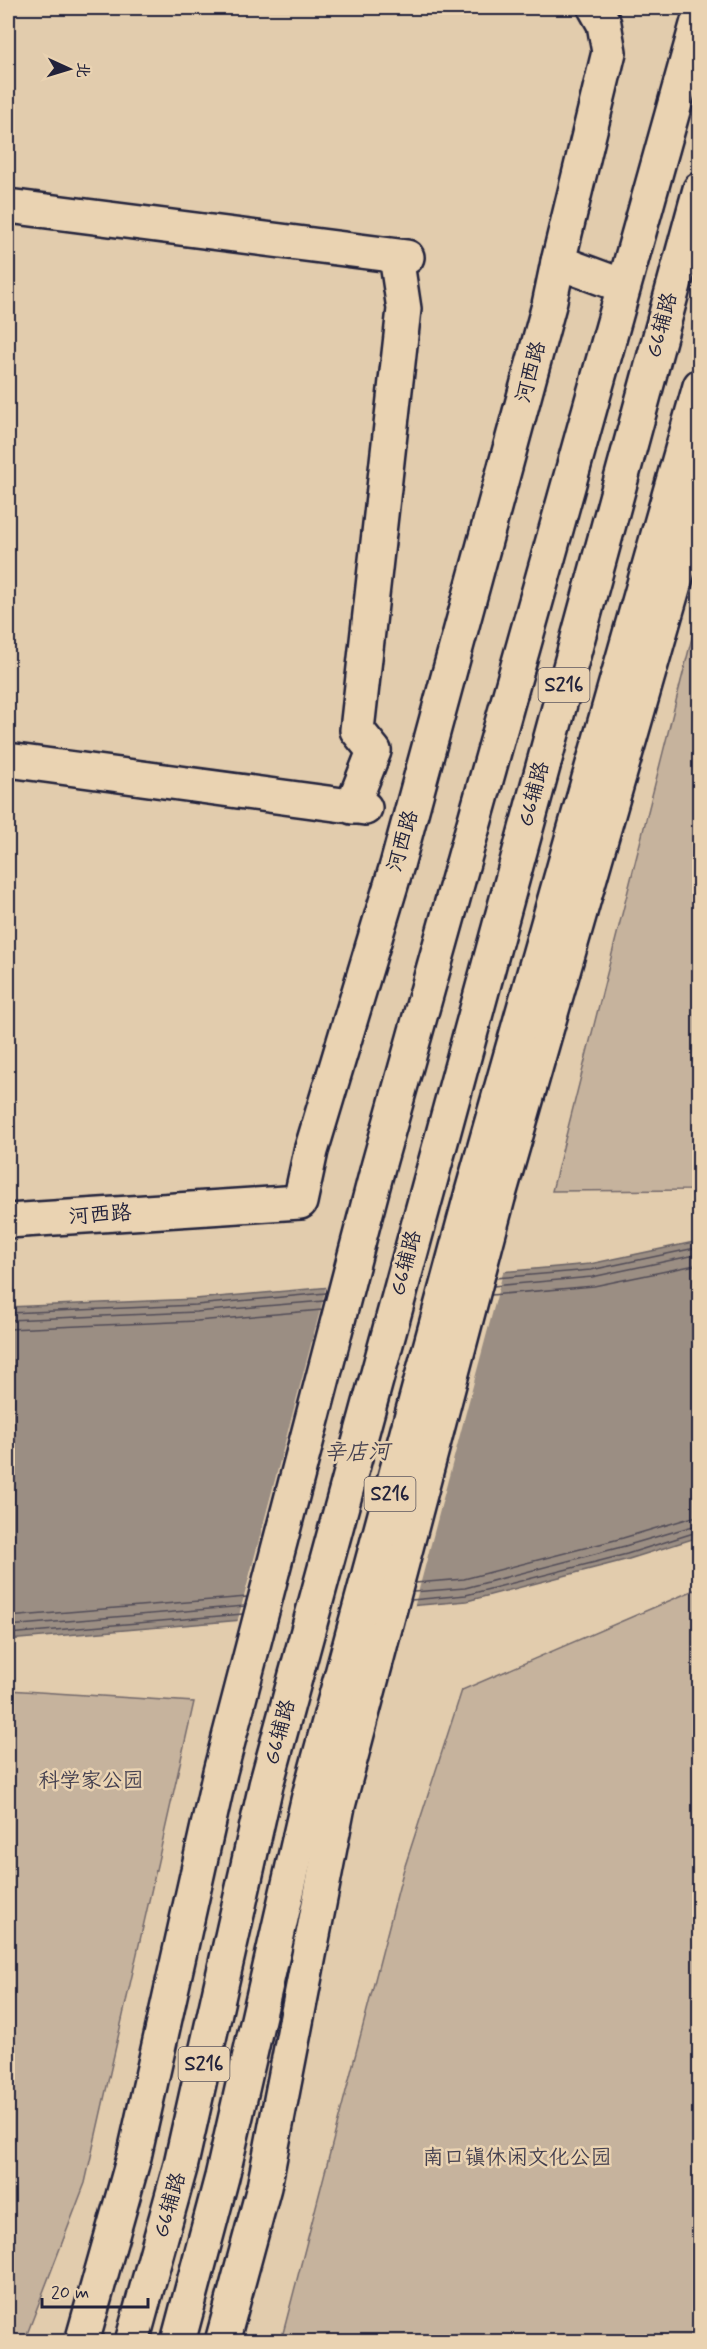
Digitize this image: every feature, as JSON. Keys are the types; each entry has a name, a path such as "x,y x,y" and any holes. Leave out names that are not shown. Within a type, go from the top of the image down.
{"street":[{"path":"595,8 604,24 609,52 558,262 623,286"},
{"name":"S216","path":"82,2342 134,2157 220,1772 378,1167 699,14"},
{"name":"G6辅路","path":"132,2342 180,2168 266,1785 699,189"},
{"path":"8,206 402,257 404,309 357,730 374,751 358,807 8,760"},
{"name":"河西路","path":"8,1221 300,1202 311,1151 397,865 549,304 558,262"},
{"name":"G6辅路","path":"178,2342 699,386"},
{"name":"G6辅路","path":"485,1195 699,494"},
{"name":"G6辅路","path":"222,2342 264,2187 323,1801"}],"green space":[{"path":"699,610 699,1190 552,1191"},
{"name":"南口镇休闲文化公园","path":"699,1588 699,2341 281,2341 403,1872 462,1690"},
{"name":"科学家公园","path":"8,1690 194,1702 85,2183 24,2342 8,2341"}],"water":[{"name":"辛店河","path":"699,1241 699,1537 629,1559 467,1601 8,1640 8,1307 195,1299 590,1264"}],"pier":[{"path":"504,1269 414,1608 237,1623 327,1284"}]}
